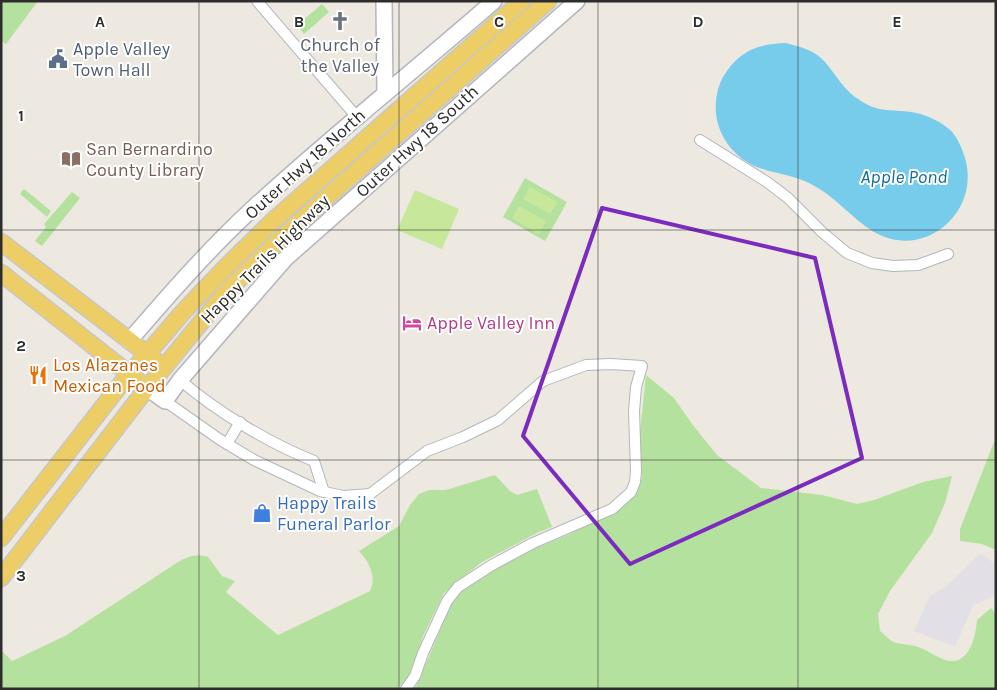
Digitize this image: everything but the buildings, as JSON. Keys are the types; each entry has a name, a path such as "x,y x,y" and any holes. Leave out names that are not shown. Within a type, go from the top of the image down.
{"main road":[{"name":"Happy Trails Highway","path":"1,538 129,374 211,282 274,220 522,1"},
{"name":"Happy Trails Highway","path":"1,578 148,388 225,293 280,239 548,1"},
{"path":"1,242 164,368"},
{"path":"1,273 148,388"}],"street":[{"path":"257,1 356,116"},
{"path":"384,1 385,94"},
{"name":"Outer Hwy 18 North","path":"129,340 192,269 249,212 356,116 385,94 494,1"},
{"name":"Outer Hwy 18 South","path":"165,401 180,380 284,259 577,1"},
{"path":"700,140 767,182 788,198 822,232 847,253 872,264 893,266 918,265 948,254"},
{"path":"148,388 227,444 254,460 324,492 343,496 370,494 426,451 463,437 498,420 543,380 586,365 630,364 642,366 636,387 634,411 636,471 635,482 631,492 612,509 525,548 492,565 458,587 441,614 415,676 406,689"},
{"path":"164,368 240,422 284,449 314,461 324,492"},
{"path":"227,444 240,422"}],"highlighted area":[{"path":"602,208 815,258 862,458 630,564 523,436"}],"shaded area":[{"path":"981,553 996,565 996,595 973,605 955,647 914,631 930,596 946,587"}],"green space":[{"path":"1,1 38,1 6,44 1,41"},
{"path":"322,4 329,12 304,34 297,25"},
{"path":"525,178 567,202 545,241 503,217"},
{"path":"530,187 557,202 550,214 523,199"},
{"path":"24,189 51,211 47,217 20,194"},
{"path":"415,190 459,209 442,249 397,230"},
{"path":"72,192 80,198 42,246 35,241 46,227 44,224"},
{"path":"519,206 546,221 539,234 512,218"},
{"path":"646,375 674,398 717,455 761,488 822,495 857,504 874,500 923,482 952,476 945,503 932,533 890,591 878,614 880,631 896,643 922,648 946,660 957,660 963,658 971,647 977,620 991,608 996,614 996,689 414,689 448,611 459,592 519,555 568,535 621,507 636,492 642,477 640,433"},
{"path":"996,437 996,550 982,544 960,541 960,529"},
{"path":"495,475 510,491 517,495 537,489 552,527 482,562 444,593 423,636 411,674 397,689 1,689 1,650 12,661 65,636 176,563 193,556 208,557 222,576 235,581 226,592 278,635 370,591 373,580 371,570 359,551 399,526 410,505 419,494 429,490 446,490"}],"water":[{"name":"Apple Pond","path":"786,43 807,50 821,58 850,93 868,105 880,109 921,114 936,120 952,132 964,154 968,178 965,196 956,213 944,226 929,236 912,240 893,239 874,232 820,189 798,179 757,167 742,158 729,146 720,130 716,113 717,95 723,77 735,61 749,51 766,45"}],"place":[{"name":"Church of the Valley","path":"340,21"},
{"name":"Apple Valley Town Hall","path":"58,59"},
{"name":"San Bernardino County Library","path":"71,159"},
{"name":"Apple Valley Inn","path":"412,323"},
{"name":"Los Alazanes Mexican Food","path":"38,375"},
{"name":"Happy Trails Funeral Parlor","path":"262,513"}]}
